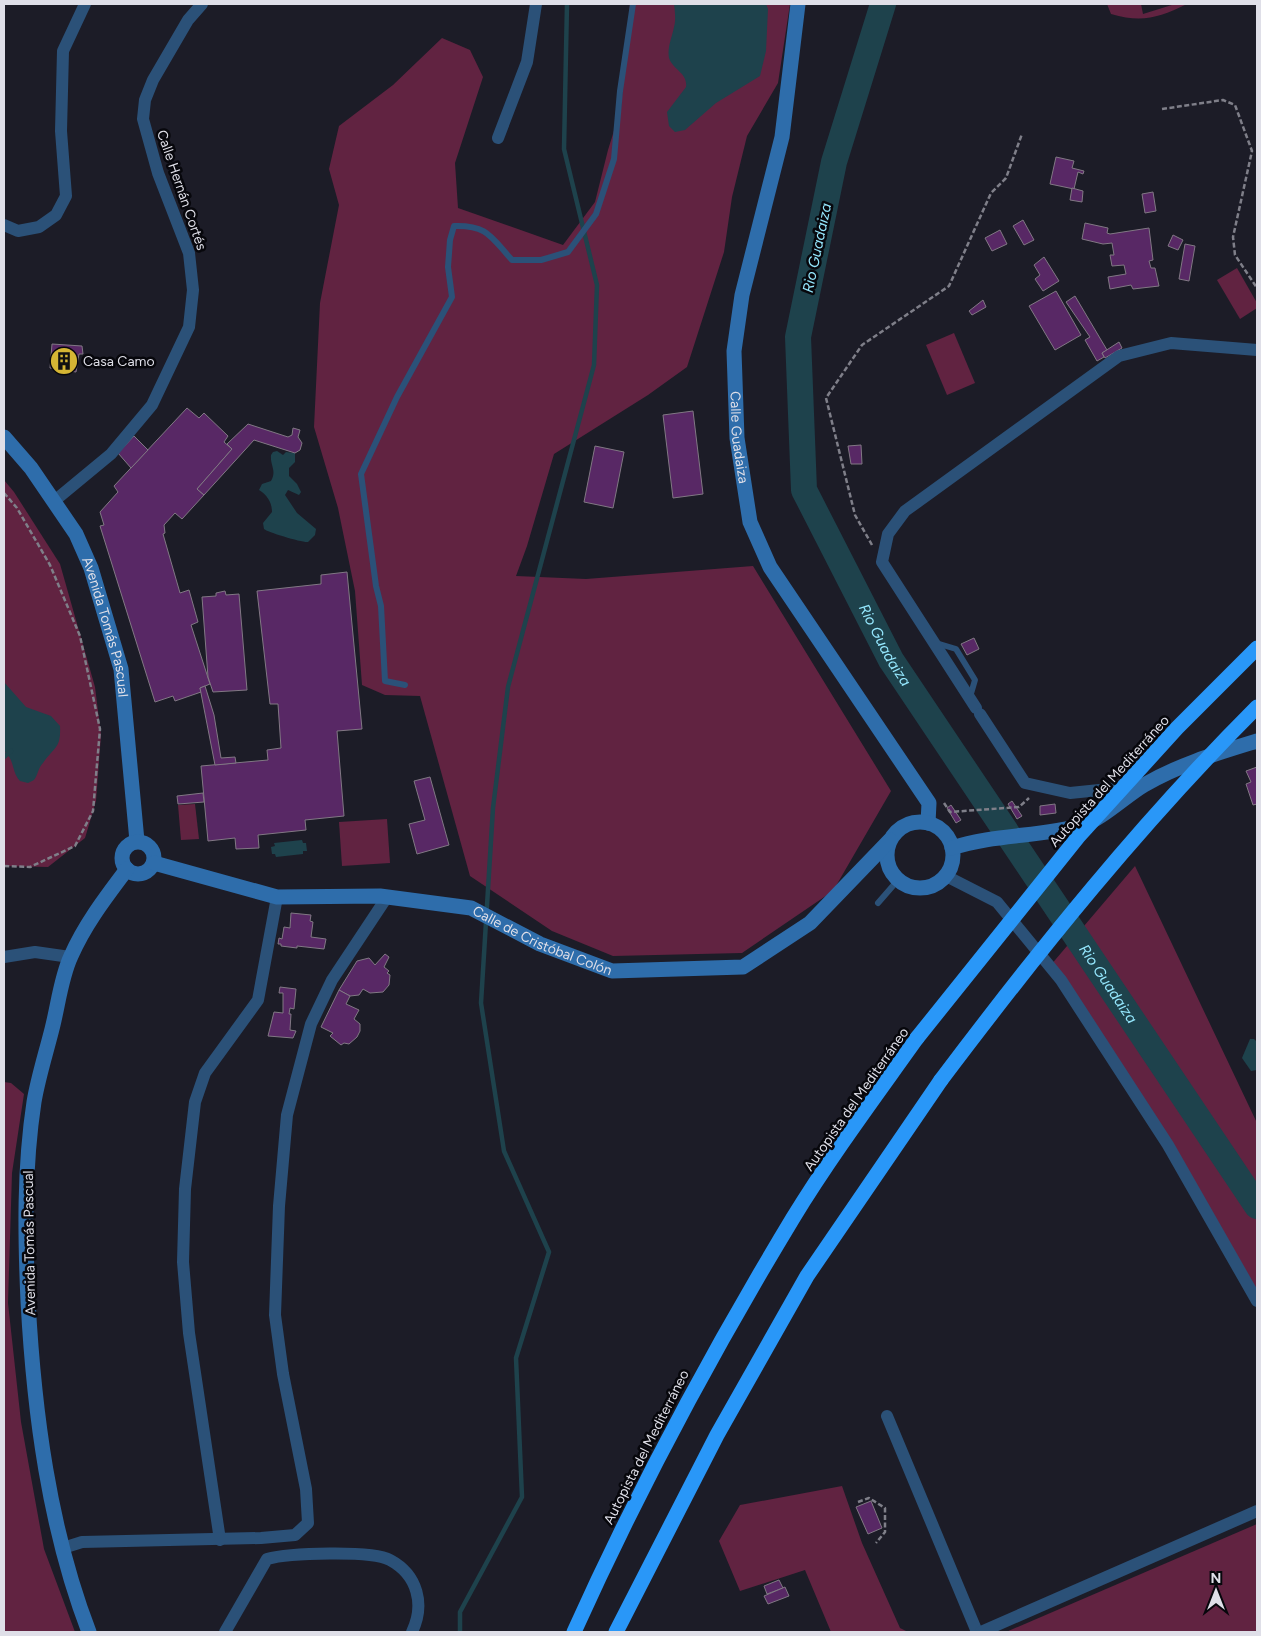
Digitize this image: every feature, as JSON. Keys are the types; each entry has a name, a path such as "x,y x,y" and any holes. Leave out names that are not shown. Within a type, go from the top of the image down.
{"highway":[{"name":"Autopista del Mediterráneo","path":"574,1632 609,1554 699,1378 794,1217 854,1126 917,1038 1078,837 1177,728 1257,648"},
{"path":"616,1632 717,1435 807,1276 872,1178 941,1080 1024,970 1120,853 1215,749 1257,707"}],"street":[{"path":"4,225 18,231 39,228 56,215 66,196 61,132 63,52 85,4"},
{"name":"Calle Hernán Cortés","path":"53,502 111,454 152,405 189,327 194,290 189,253 158,173 143,120 145,100 154,80 188,20 202,4"},
{"path":"498,138 527,62 536,4"},
{"name":"Calle Guadaiza","path":"798,4 782,137 742,295 734,351 737,438 750,522 770,568 929,803 928,823"},
{"path":"1144,785 1070,793 1025,783 882,562 888,534 905,511 1119,356 1171,343 1257,350"},
{"name":"Avenida Tomás Pascual","path":"4,437 31,468 76,534 91,568 121,669 137,842"},
{"path":"952,848 969,843 1086,824 1144,785 1191,761 1257,741"},
{"path":"916,823 928,823 943,832 952,848 953,858 946,876 928,887 917,888 907,886 891,872 887,862 890,840 906,826 916,823"},
{"name":"Calle de Cristóbal Colón","path":"154,863 276,897 386,897 471,908 540,944 612,971 743,967 810,923 890,840"},
{"path":"137,842 142,842 151,847 154,863 142,873 137,874 127,869 122,860 124,850 137,842"},
{"name":"Avenida Tomás Pascual","path":"89,1632 76,1598 64,1548 44,1456 34,1390 26,1254 26,1184 34,1102 70,957 95,912 127,869"},
{"path":"946,876 997,902 1061,980 1168,1145 1257,1301"},
{"path":"220,1540 189,1333 183,1262 185,1189 195,1102 205,1073 258,1000 276,897"},
{"path":"64,1548 82,1542 261,1538 295,1534 308,1523 306,1489 284,1374 275,1314 279,1206 287,1115 311,1024 332,980 386,897"},
{"path":"4,957 35,952 70,957"},
{"path":"887,1416 977,1632"},
{"path":"981,1632 1257,1511"},
{"path":"225,1632 267,1559 261,1538"},
{"path":"267,1559 297,1554 376,1556 389,1560 402,1570 416,1592 420,1606 418,1620 412,1632"}],"lane":[{"path":"404,685 385,681 381,606 374,576 361,474 397,397 452,297 448,266 450,240 454,226 469,226 486,231 512,260 541,260 568,252 596,214 614,160 620,91 633,4"},
{"path":"878,903 898,880"}],"path":[{"path":"1162,109 1223,100 1236,105 1252,151 1233,237 1236,255 1257,288"},
{"path":"882,562 855,515 826,398 862,345 949,286 990,193 1006,178 1022,134"},
{"path":"4,493 17,508 50,564 80,636 100,729 93,811 75,846 30,866 4,866"},
{"path":"950,812 1019,807"},
{"path":"858,1502 869,1498 884,1508 885,1532 876,1543"}],"shaded area":[{"path":"630,4 790,4 778,83 747,136 732,197 724,252 687,367 648,395 554,454 527,546 516,576 586,579 753,566 891,791 833,891 742,953 613,956 552,931 470,876 420,696 385,695 362,685 355,591 338,508 314,427 320,303 339,205 329,169 339,126 393,85 442,38 470,50 483,77 455,163 458,208 563,245 595,202 621,108"},
{"path":"1107,4 1141,4 1143,14 1175,4 1187,4 1158,16 1132,18 1111,14"},
{"path":"1237,268 1257,303 1257,308 1240,319 1217,280"},
{"path":"954,333 975,383 947,395 926,345"},
{"path":"4,480 14,492 60,564 95,687 101,735 96,801 85,838 48,867 4,866"},
{"path":"195,804 199,839 181,840 178,805"},
{"path":"387,819 390,863 342,866 339,822"},
{"path":"1135,866 1257,1123 1257,1301 1168,1145 1050,966"},
{"path":"4,1082 11,1083 24,1094 12,1173 8,1303 21,1422 44,1549 75,1632 4,1632"},
{"path":"842,1486 862,1543 900,1628 908,1632 831,1632 805,1570 740,1591 719,1541 740,1505"},
{"path":"1257,1524 1257,1632 1006,1632"}],"water":[{"path":"674,4 766,4 768,9 766,51 760,76 716,103 685,130 675,132 669,126 667,112 686,87 686,82 683,75 669,58 669,46 675,22"},
{"path":"277,451 283,455 286,452 295,453 295,462 289,468 289,476 297,484 301,492 299,495 288,490 285,495 297,513 316,529 315,535 308,542 285,537 264,529 263,523 272,512 272,508 268,499 259,490 262,484 271,481 273,477 271,455"},
{"path":"4,682 26,707 51,716 60,726 56,747 41,765 34,780 28,783 20,781 17,777 10,758 4,751"},
{"path":"302,840 303,843 306,843 307,851 303,851 303,854 276,857 275,854 272,854 271,847 275,846 274,843"},
{"path":"1250,1039 1254,1039 1257,1042 1257,1070 1251,1071 1242,1058"}],"building":[{"path":"1056,157 1074,161 1072,168 1084,171 1083,174 1078,172 1074,189 1050,184"},
{"path":"1072,188 1083,191 1082,202 1070,200"},
{"path":"1153,192 1156,211 1145,213 1142,194"},
{"path":"1023,220 1034,240 1024,245 1013,226"},
{"path":"1085,223 1108,228 1107,233 1110,234 1149,228 1153,260 1149,261 1151,268 1155,268 1159,286 1133,289 1131,285 1110,289 1108,277 1126,274 1124,265 1112,266 1110,255 1114,255 1112,243 1103,244 1082,239"},
{"path":"1000,230 1007,244 992,251 985,238"},
{"path":"1173,235 1183,240 1178,250 1168,246"},
{"path":"1185,244 1195,246 1189,281 1179,279"},
{"path":"1044,257 1059,281 1043,291 1035,279 1040,275 1034,265"},
{"path":"1056,291 1081,335 1055,350 1029,306"},
{"path":"1075,296 1107,350 1102,353 1104,357 1097,361 1085,340 1090,337 1066,302"},
{"path":"983,300 986,307 972,315 969,311"},
{"path":"1119,342 1122,348 1105,358 1102,353"},
{"name":"Casa Camo","path":"52,344 82,346 83,354 79,354 76,372 50,368"},
{"path":"187,408 199,418 204,413 228,436 224,442 232,449 197,489 204,495 182,519 175,513 164,525 165,533 163,534 180,593 189,590 198,622 191,625 210,684 200,688 201,692 175,701 173,696 155,702 100,526 104,525 100,512 118,492 114,486"},
{"path":"693,411 703,494 673,498 663,415"},
{"path":"248,424 288,437 292,435 293,428 300,430 298,437 302,443 300,450 295,453 254,440 204,495 197,489 232,449 227,444"},
{"path":"134,436 148,450 131,468 118,453"},
{"path":"861,445 862,464 851,464 848,446"},
{"path":"595,446 624,452 613,508 584,502"},
{"path":"347,572 362,729 337,731 344,816 305,820 306,830 258,835 259,848 236,849 235,838 208,841 201,766 268,760 267,750 281,748 278,704 270,704 257,591 321,584 321,575"},
{"path":"225,591 226,595 239,594 247,690 213,692 208,677 202,597 216,596 216,593"},
{"path":"974,638 979,649 967,655 961,644"},
{"path":"205,686 214,715 221,758 235,757 236,763 215,765 200,688"},
{"path":"1257,767 1257,804 1253,805 1246,784 1251,782 1246,771"},
{"path":"430,777 449,845 417,854 409,824 425,820 414,781"},
{"path":"203,793 204,802 178,804 177,796"},
{"path":"1012,801 1022,816 1017,819 1008,804"},
{"path":"1055,804 1056,813 1040,815 1040,806"},
{"path":"951,805 961,820 956,823 947,808"},
{"path":"291,913 311,915 310,921 313,922 311,937 326,939 324,949 297,946 297,948 278,944 279,938 282,939 284,927 290,928"},
{"path":"385,954 389,957 384,967 389,971 387,973 390,975 389,985 383,992 370,993 363,989 359,995 350,996 339,990 357,961 369,958 375,965"},
{"path":"280,987 296,989 294,1009 290,1008 289,1014 291,1014 290,1030 296,1031 293,1038 268,1036 274,1012 283,1013 283,993 279,993"},
{"path":"339,990 350,996 346,1004 359,1010 354,1019 360,1024 360,1031 357,1037 349,1044 344,1043 341,1045 330,1036 333,1033 321,1027"},
{"path":"871,1501 882,1528 868,1534 856,1507"},
{"path":"779,1580 783,1588 767,1594 764,1586"},
{"path":"785,1587 789,1596 768,1604 764,1596"}],"waterway":[{"path":"460,1632 460,1612 522,1497 516,1358 549,1252 504,1151 481,1003 493,808 508,687 594,365 597,285 564,149 567,4"},
{"name":"Rio Guadaiza","path":"883,4 834,162 798,337 804,490 891,660 1257,1206"},
{"path":"4,757 11,751"}],"place":[{"name":"Casa Camo","path":"64,361"}]}
